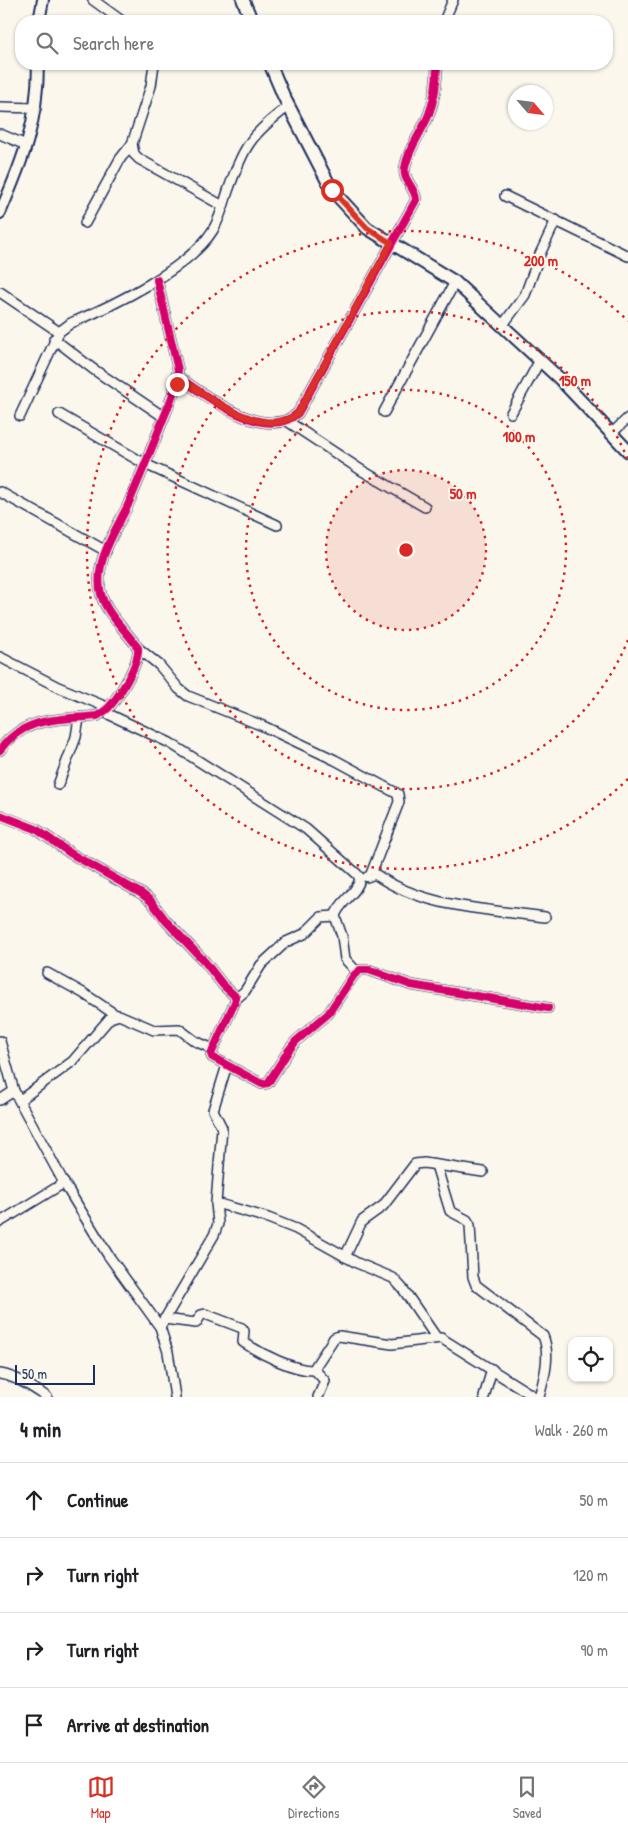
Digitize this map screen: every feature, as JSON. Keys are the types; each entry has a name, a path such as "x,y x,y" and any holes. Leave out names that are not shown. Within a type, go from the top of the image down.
{"main road":[{"path":"243,0 249,15"},
{"path":"273,70 332,190 367,228 455,282 560,379 628,451"}],"street":[{"path":"41,15 43,0"},
{"path":"93,0 114,15"},
{"path":"447,15 453,0"},
{"path":"0,213 20,167 33,125 38,92 38,70"},
{"path":"85,223 120,159 132,144 151,86 153,70"},
{"path":"177,376 217,403 251,418 270,423 287,421 298,413 416,200 414,191 406,179 404,169 429,114 436,85 437,70"},
{"path":"20,416 56,336 71,323 158,280 206,241 213,230 248,143 268,122 289,106"},
{"path":"0,107 36,108"},
{"path":"0,134 26,145"},
{"path":"132,144 134,154 139,159 223,206"},
{"path":"505,196 628,256"},
{"path":"502,326 526,295 540,254 556,220"},
{"path":"158,280 178,370 177,384 145,464 102,562 100,576 101,595 109,610 138,648 159,665 179,689 188,696 281,734 335,760 398,794 399,802 371,874"},
{"path":"384,412 455,282"},
{"path":"0,292 56,336 93,369 164,417"},
{"path":"511,413 540,360"},
{"path":"59,414 145,464 277,525"},
{"path":"612,434 628,418"},
{"path":"287,421 361,470 425,507"},
{"path":"0,492 106,551"},
{"path":"0,750 14,734 34,723 97,716 107,710 137,660 138,648"},
{"path":"0,657 170,743 306,829 357,874 360,880"},
{"path":"58,785 78,731 79,718"},
{"path":"0,815 36,829 70,853 146,897 205,962 222,986 237,998"},
{"path":"357,972 345,959 342,936 335,916 338,909 360,880 371,874 375,874 406,892 435,901 545,918"},
{"path":"335,916 323,916 302,936 286,942 258,968 244,991 237,998 210,1055 212,1057 262,1084 267,1084 296,1041 319,1022 331,1009 357,972 364,969 411,984 548,1008"},
{"path":"48,973 116,1015 154,1030 182,1030 195,1041 213,1050"},
{"path":"20,1100 73,1061 110,1018 116,1015"},
{"path":"0,1041 14,1091 64,1183 108,1255 162,1323 175,1397"},
{"path":"162,1323 214,1235 218,1224 216,1203 222,1128 213,1110 227,1065"},
{"path":"0,1100 14,1091"},
{"path":"345,1257 362,1221 383,1206 412,1167 419,1163 483,1172"},
{"path":"315,1370 316,1364 334,1338 339,1336 392,1344 436,1337 441,1338 537,1397 546,1366 543,1336 476,1285 473,1277 470,1225 467,1220 450,1211 436,1165"},
{"path":"0,1222 64,1183"},
{"path":"216,1203 268,1218 296,1229 345,1257 388,1275 396,1281 436,1337"},
{"path":"162,1323 196,1323 201,1315 204,1314 242,1328 244,1331 243,1342 302,1369 315,1370 324,1381 318,1397"},
{"path":"484,1397 492,1369"},
{"path":"0,1374 25,1383 47,1397"}],"cycle path":[{"path":"177,376 219,404 253,420 269,423 285,421 298,413 416,200 414,192 405,176 405,168 412,147 431,108 437,70"},
{"path":"0,750 10,739 31,725 56,720 97,716 103,713 119,694 136,661 138,648 107,608 101,594 99,582 100,571 107,548 128,505 171,399 177,378 178,370 157,280"},
{"path":"0,815 36,829 70,853 151,901 166,921 236,997 211,1054 212,1057 262,1084 268,1083 296,1041 328,1014 354,975 360,970 369,970 411,985 548,1008"}],"route":[{"path":"177,384 177,376 226,408 260,422 280,423 293,418 298,413 391,243 367,228 332,190"}]}
